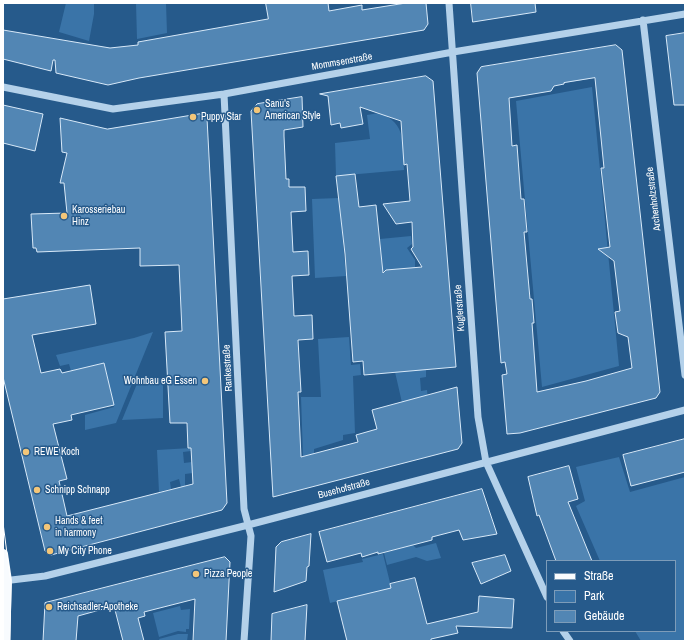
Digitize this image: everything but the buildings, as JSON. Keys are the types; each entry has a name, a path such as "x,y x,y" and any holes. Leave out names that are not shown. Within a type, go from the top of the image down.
{"main road":[{"path":"3,554 5,581 5,641"}],"street":[{"name":"Kuglerstraße","path":"449,3 478,417 486,462 546,596"},
{"name":"Mommsenstraße","path":"3,88 113,109 224,94 453,52 685,14"},
{"name":"Archenholzstraße","path":"643,20 685,375"},
{"name":"Rankestraße","path":"224,94 244,509 251,536 244,641"},
{"name":"Busehofstraße","path":"5,581 44,576 248,525 685,410"},
{"path":"564,632 570,641"}],"green space":[{"path":"66,3 94,3 94,14 89,41 59,32"},
{"path":"136,3 166,3 167,33 137,39"},
{"path":"592,87 619,366 542,387 516,101"},
{"path":"379,113 388,117 399,129 403,144 404,170 336,176 335,143 370,139 367,115"},
{"path":"339,198 346,276 315,278 312,199"},
{"path":"411,236 412,244 407,248 415,260 415,268 383,271 380,239"},
{"path":"153,332 116,423 85,430 85,415 114,407 104,363 71,371 69,364 60,366 56,355 134,338"},
{"path":"349,337 351,365 360,364 361,375 353,376 355,433 343,435 343,440 314,449 314,456 303,457 301,397 321,397 318,339"},
{"path":"426,369 426,377 420,378 421,391 427,390 428,402 403,407 395,372"},
{"path":"163,378 163,418 122,420 139,379"},
{"path":"191,448 191,451 183,452 184,463 192,462 193,473 185,474 185,486 181,487 179,479 170,482 171,489 159,492 157,450"},
{"path":"619,457 630,492 685,477 685,641 641,641 636,632 676,632 676,560 600,560 576,506 585,501 576,467"},
{"path":"436,543 441,558 427,561 416,557 387,565 384,553 413,545 416,548"},
{"path":"383,554 393,595 370,593 330,603 323,570 363,562 362,559"},
{"path":"180,606 181,610 190,609 189,629 186,629 186,632 178,631 159,637 153,613"},
{"path":"178,634 188,634 187,641 160,641 159,639"}],"tram line":[{"path":"3,523 11,584 10,641"}],"place":[{"name":"Sanu's American Style","path":"257,110"},
{"name":"Puppy Star","path":"193,117"},
{"name":"Karosseriebau Hinz","path":"64,216"},
{"name":"Wohnbau eG Essen","path":"205,381"},
{"name":"REWE Koch","path":"26,452"},
{"name":"Schnipp Schnapp","path":"37,490"},
{"name":"Hands & feet in harmony","path":"47,527"},
{"name":"My City Phone","path":"50,551"},
{"name":"Pizza People","path":"196,574"},
{"name":"Reichsadler-Apotheke","path":"49,607"}]}
